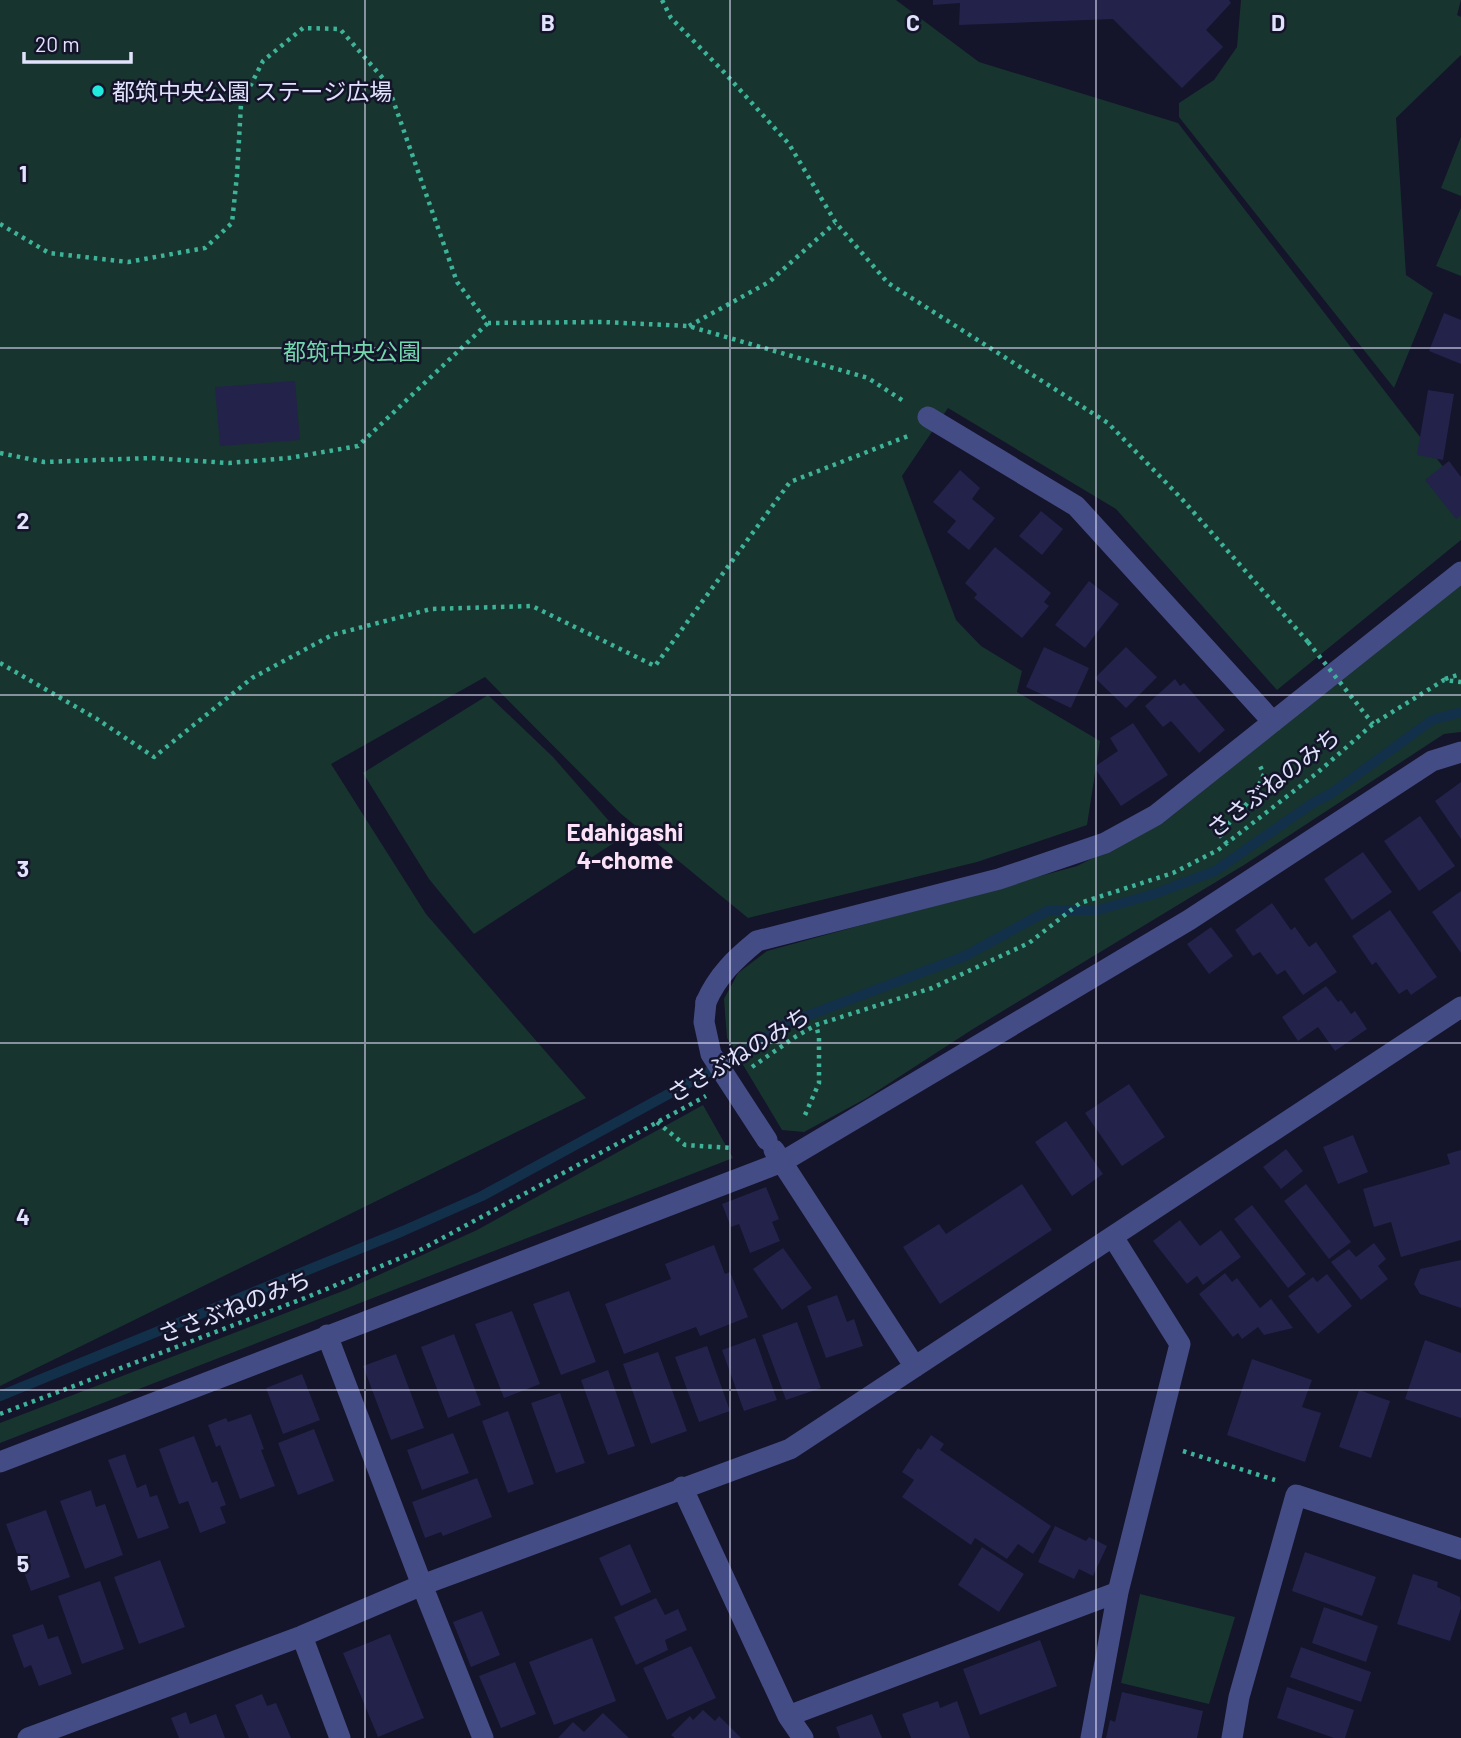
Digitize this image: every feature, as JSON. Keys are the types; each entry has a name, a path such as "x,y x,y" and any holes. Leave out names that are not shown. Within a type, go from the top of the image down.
{"street":[{"path":"928,417 1076,506 1273,722"},
{"path":"915,1367 711,1054 704,1022 706,1002 713,985 730,962 757,940 999,879 1105,843 1156,815 1461,572"},
{"path":"0,1462 782,1162 1189,920 1432,761 1461,752"},
{"path":"28,1738 302,1636 422,1586 682,1487 790,1449 1461,1007"},
{"path":"1091,1738 1118,1592 1180,1344 1113,1237"},
{"path":"327,1335 483,1738"},
{"path":"682,1487 788,1716 803,1738"},
{"path":"1232,1738 1239,1697 1296,1495 1461,1549"},
{"path":"788,1716 1118,1592"},
{"path":"302,1636 340,1738"}],"path":[{"path":"662,0 671,18 789,144 836,223 888,283 1108,423 1181,498 1308,642 1373,724"},
{"path":"0,224 49,253 128,262 205,248 232,223 241,104 263,61 303,28 340,29 387,83 457,282 488,323"},
{"path":"688,326 769,282 836,223"},
{"path":"0,453 44,462 151,458 229,463 289,458 358,446 488,323 603,322 688,326 868,378 928,417 906,437 790,482 655,666 532,606 431,609 332,635 252,678 154,757 97,719 0,663"},
{"name":"ささぶねのみち","path":"747,1070 816,1025 932,988 1029,943 1080,903 1173,873 1219,851 1317,773 1373,724 1444,680 1461,674"},
{"path":"1444,680 1461,682"},
{"path":"1227,844 1219,834 1253,797 1264,774 1248,742"},
{"path":"802,1121 820,1083 819,1037 816,1025"},
{"name":"ささぶねのみち","path":"0,1414 305,1298 422,1250 717,1089"},
{"path":"657,1122 685,1144 736,1148"},
{"path":"1213,1460 1275,1480 1296,1495"}],"green space":[{"name":"都筑中央公園","path":"0,0 896,0 979,62 1178,123 1461,490 1461,540 1277,690 1116,509 948,408 902,476 956,620 981,646 1022,671 1017,692 1100,741 1087,825 977,862 748,918 620,813 485,677 331,764 426,914 586,1098 0,1386"},
{"path":"1241,0 1461,0 1457,15 1461,17 1461,55 1396,118 1406,275 1433,293 1394,388 1179,117 1179,103 1214,80 1237,47"},
{"path":"1461,137 1461,196 1441,188"},
{"path":"1461,208 1461,276 1436,266"},
{"path":"1461,583 1461,732 1444,734 1244,865 973,1029 865,1099 804,1132 782,1130 727,1038 724,999 738,973 767,951 1077,866 1163,823"},
{"path":"488,695 553,757 623,837 474,934 429,879 363,773"},
{"path":"703,1105 733,1158 0,1443 0,1423 348,1289 477,1230"},
{"path":"1140,1594 1235,1617 1209,1704 1121,1683"}],"building":[{"path":"933,0 1229,0 1231,3 1206,30 1223,47 1182,88 1113,19 959,25 960,3 933,5"},
{"path":"1444,313 1461,320 1461,364 1429,351"},
{"path":"295,381 300,440 220,446 215,387"},
{"path":"1428,390 1454,394 1443,460 1417,455"},
{"path":"1449,461 1461,477 1461,515 1456,519 1425,480"},
{"path":"960,470 980,488 972,499 995,518 969,550 947,532 956,521 933,502"},
{"path":"1041,511 1063,529 1042,555 1019,536"},
{"path":"995,547 1051,593 1044,602 1049,606 1022,638 974,598 977,594 965,583"},
{"path":"1089,581 1119,604 1085,648 1055,625"},
{"path":"1044,647 1089,668 1071,708 1026,687"},
{"path":"1126,647 1157,677 1126,708 1095,678"},
{"path":"1175,679 1180,686 1184,683 1225,730 1199,753 1171,721 1163,727 1145,706"},
{"path":"1133,723 1168,775 1121,806 1094,767 1118,751 1110,738"},
{"path":"1461,782 1461,839 1435,801"},
{"path":"1420,816 1455,866 1419,891 1384,841"},
{"path":"1363,852 1392,892 1352,920 1324,879"},
{"path":"1461,891 1461,953 1432,912"},
{"path":"1272,903 1291,930 1295,927 1309,947 1316,942 1337,972 1303,995 1285,970 1277,975 1260,952 1253,956 1235,930"},
{"path":"1390,910 1437,977 1411,995 1407,989 1399,994 1376,962 1372,965 1352,936"},
{"path":"1211,927 1233,956 1209,974 1187,944"},
{"path":"1326,986 1351,1014 1355,1011 1367,1029 1335,1051 1318,1027 1298,1041 1282,1017"},
{"path":"1129,1084 1165,1137 1122,1166 1085,1113"},
{"path":"1066,1121 1103,1174 1072,1196 1035,1142"},
{"path":"1353,1135 1368,1172 1338,1184 1323,1147"},
{"path":"1286,1149 1303,1171 1281,1189 1263,1167"},
{"path":"1461,1150 1461,1240 1401,1257 1391,1222 1374,1227 1363,1189 1450,1164 1447,1154"},
{"path":"1022,1184 1052,1230 940,1304 903,1247 939,1224 946,1234"},
{"path":"1306,1184 1351,1242 1329,1259 1284,1201"},
{"path":"766,1187 779,1219 772,1222 780,1241 750,1253 739,1224 731,1227 722,1204"},
{"path":"1252,1205 1306,1274 1288,1288 1234,1219"},
{"path":"1180,1220 1200,1246 1221,1230 1241,1257 1203,1285 1197,1276 1187,1284 1153,1241"},
{"path":"1374,1243 1386,1259 1378,1266 1388,1279 1361,1300 1331,1262 1349,1249 1356,1257"},
{"path":"714,1245 725,1274 730,1272 748,1317 700,1336 696,1327 624,1354 605,1304 671,1279 665,1264"},
{"path":"783,1248 812,1288 782,1310 753,1269"},
{"path":"1461,1260 1461,1308 1420,1294 1414,1284 1420,1269"},
{"path":"1225,1273 1232,1282 1237,1278 1260,1308 1271,1299 1293,1328 1264,1335 1258,1327 1242,1339 1238,1333 1233,1337 1199,1294"},
{"path":"1327,1274 1352,1306 1318,1334 1288,1296 1313,1277 1317,1282"},
{"path":"569,1291 596,1362 561,1375 533,1304"},
{"path":"837,1295 847,1322 854,1319 863,1346 826,1358 807,1306"},
{"path":"512,1311 540,1384 504,1398 475,1324"},
{"path":"797,1322 821,1388 786,1400 762,1335"},
{"path":"454,1334 481,1405 448,1418 421,1347"},
{"path":"755,1338 777,1400 744,1411 722,1350"},
{"path":"1425,1340 1461,1353 1461,1418 1405,1399"},
{"path":"707,1346 730,1411 699,1422 675,1357"},
{"path":"658,1352 687,1431 651,1444 623,1364"},
{"path":"396,1354 424,1428 391,1440 363,1366"},
{"path":"1252,1359 1312,1380 1302,1407 1321,1413 1305,1462 1227,1435"},
{"path":"608,1370 635,1446 608,1455 581,1380"},
{"path":"302,1374 320,1420 283,1434 266,1388"},
{"path":"1359,1390 1390,1401 1371,1458 1339,1447"},
{"path":"560,1393 585,1463 556,1473 531,1403"},
{"path":"508,1411 534,1484 508,1493 482,1421"},
{"path":"251,1414 275,1486 240,1499 220,1445 216,1447 208,1425 226,1418 228,1422"},
{"path":"314,1429 334,1481 298,1495 278,1443"},
{"path":"453,1433 469,1473 422,1490 407,1450"},
{"path":"931,1435 944,1444 940,1450 1051,1526 1033,1554 1018,1544 1007,1559 975,1538 971,1545 902,1497 914,1480 902,1472 918,1448 921,1450"},
{"path":"194,1436 212,1483 217,1481 226,1505 220,1507 226,1523 200,1533 188,1501 179,1504 159,1449"},
{"path":"125,1454 137,1488 146,1484 150,1497 157,1495 169,1528 138,1539 108,1460"},
{"path":"477,1478 492,1517 443,1536 441,1532 425,1538 412,1502"},
{"path":"91,1490 96,1507 105,1504 123,1555 85,1569 60,1501"},
{"path":"46,1510 70,1577 31,1591 6,1524"},
{"path":"1055,1526 1086,1541 1089,1537 1107,1546 1093,1576 1079,1569 1074,1579 1038,1562"},
{"path":"630,1544 651,1592 621,1606 599,1558"},
{"path":"982,1547 1024,1574 999,1612 958,1585"},
{"path":"1305,1552 1376,1577 1362,1616 1292,1591"},
{"path":"160,1560 185,1627 139,1644 114,1577"},
{"path":"1413,1574 1438,1582 1437,1587 1460,1597 1461,1608 1450,1641 1397,1624"},
{"path":"100,1581 124,1649 82,1664 58,1596"},
{"path":"656,1598 665,1615 678,1609 687,1630 665,1640 668,1650 636,1665 614,1617"},
{"path":"1324,1607 1378,1626 1366,1662 1312,1643"},
{"path":"482,1611 500,1655 471,1667 453,1622"},
{"path":"43,1624 48,1639 58,1636 72,1674 39,1686 31,1665 24,1668 12,1635"},
{"path":"390,1634 424,1718 378,1737 343,1653"},
{"path":"592,1638 616,1701 554,1725 529,1662"},
{"path":"1040,1640 1057,1686 980,1715 963,1669"},
{"path":"691,1646 716,1698 667,1720 643,1668"},
{"path":"1301,1647 1371,1672 1361,1702 1290,1677"},
{"path":"515,1662 536,1714 501,1728 479,1676"},
{"path":"1287,1687 1354,1710 1345,1738 1334,1738 1277,1718"},
{"path":"1122,1692 1203,1711 1197,1738 1106,1738 1110,1720 1115,1722"},
{"path":"262,1694 267,1706 276,1703 291,1738 249,1738 235,1705"},
{"path":"938,1701 940,1708 957,1701 970,1738 911,1738 902,1714"},
{"path":"703,1710 715,1721 719,1716 741,1738 675,1738 671,1735 690,1716 693,1720"},
{"path":"186,1712 190,1724 216,1714 225,1738 179,1738 171,1718"},
{"path":"603,1713 629,1738 558,1738 573,1722 584,1732"},
{"path":"872,1714 882,1738 840,1738 836,1727"}],"waterway":[{"path":"0,1396 482,1196 685,1085 757,1044 783,1025 965,956 1049,910 1098,910 1154,894 1215,871 1313,803 1332,793 1432,720 1461,712"}],"place":[{"name":"都筑中央公園 ステージ広場","path":"98,91"}],"district":[{"name":"Edahigashi 4-chome","path":"625,845"}]}
